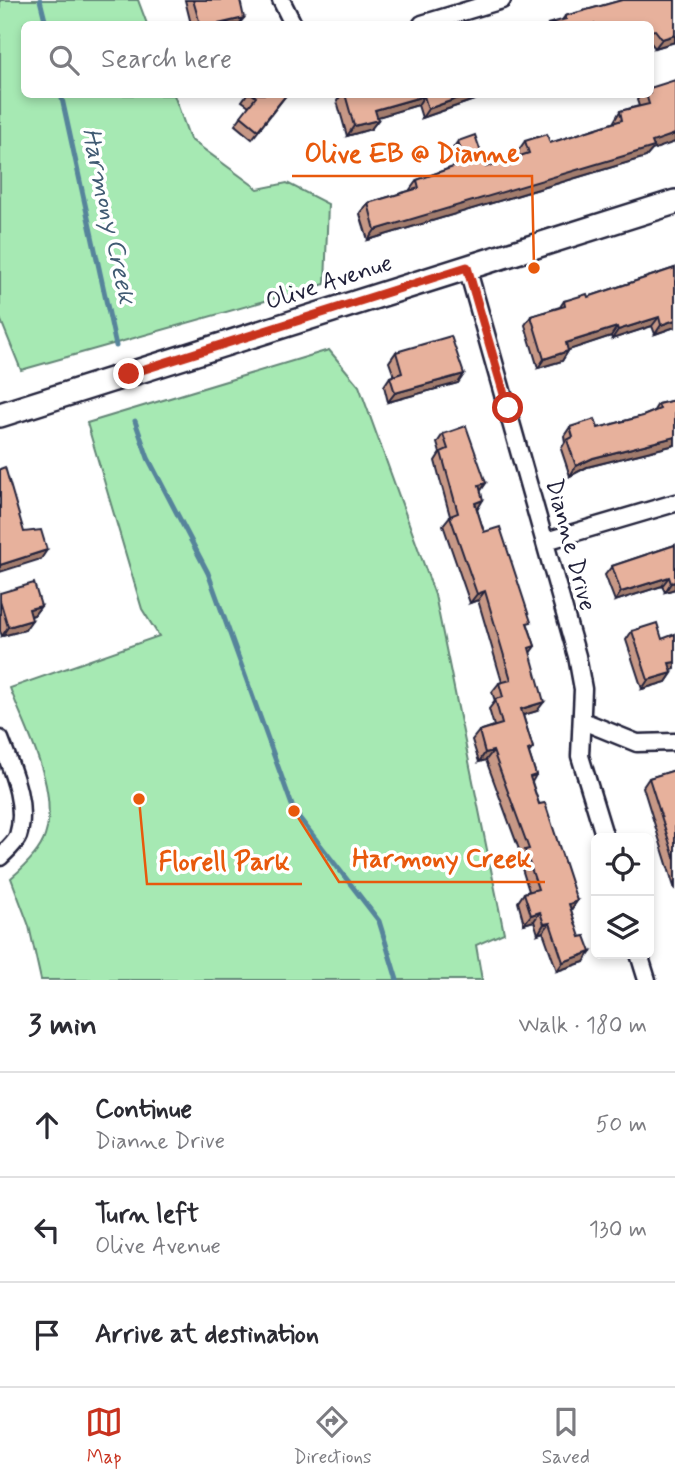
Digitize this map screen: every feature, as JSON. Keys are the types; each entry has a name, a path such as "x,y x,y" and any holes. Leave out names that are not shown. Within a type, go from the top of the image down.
{"main road":[{"name":"Olive Avenue","path":"0,415 675,202"}],"street":[{"path":"281,0 292,21"},
{"path":"432,21 502,0"},
{"name":"Dianne Drive","path":"467,267 547,541 577,656 583,689 580,756 603,833"},
{"path":"547,541 675,503"},
{"path":"583,721 637,743 675,742"},
{"path":"0,739 17,786 21,817 17,839 0,857"},
{"path":"641,959 647,980"}],"green space":[{"path":"0,0 138,0 146,21 21,21 21,98 175,98 190,139 258,189 287,183 328,204 325,284 21,370 0,318"},
{"path":"329,350 359,386 435,595 504,933 476,945 482,980 41,980 29,926 11,878 31,859 43,842 48,818 48,799 39,761 10,688 159,636 142,609 87,423"}],"building":[{"path":"193,0 240,0 244,18 231,21 199,21"},
{"path":"622,0 675,0 675,35 662,39 654,30 654,21 558,21 566,19 565,16"},
{"path":"675,80 675,134 652,142 654,147 375,230 368,203 419,188 417,180 465,163 458,141 475,135 486,167 529,153 525,141 547,134 550,143 622,120 620,111 649,104 647,98 654,98 654,87"},
{"path":"255,98 284,98 258,130 241,116"},
{"path":"346,98 417,98 375,110 378,120 354,126"},
{"path":"425,98 459,98 428,109"},
{"path":"675,268 675,320 661,325 659,317 618,330 617,327 566,343 568,351 544,359 531,316 565,306 564,301 587,294 588,297"},
{"path":"451,336 464,374 395,393 390,377 402,373 396,352"},
{"path":"675,400 675,437 593,458 576,466 567,440 573,437 570,427 595,419 598,428 643,416 660,409 658,404"},
{"path":"466,426 486,483 479,485 483,500 475,503 484,532 500,527 531,622 527,623 535,646 529,648 544,702 521,709 533,748 528,750 536,775 530,777 539,804 545,803 577,901 569,904 580,937 585,936 591,952 563,962 550,923 544,924 540,912 531,915 524,893 538,889 525,850 529,849 493,751 485,753 479,731 502,724 495,699 503,697 499,683 511,680 485,591 477,594 450,516 458,513 441,452 448,449 443,434"},
{"path":"5,467 24,532 41,530 47,550 0,565 0,469"},
{"path":"675,545 675,582 671,583 669,577 621,592 612,566"},
{"path":"34,583 41,606 29,609 32,620 8,627 0,593"},
{"path":"657,623 662,639 675,634 675,662 669,663 672,673 648,680 632,631"},
{"path":"675,770 675,860 649,778"}],"waterway":[{"name":"Harmony Creek","path":"40,0 45,21"},
{"name":"Harmony Creek","path":"62,98 116,346"},
{"name":"Harmony Creek","path":"135,421 148,458 208,573 294,811 379,921 397,980"}],"place":[{"name":"Olive EB @ Dianne","path":"534,268"},
{"name":"Florell Park","path":"139,799"},
{"name":"Harmony Creek","path":"294,811"}],"route":[{"path":"129,374 467,267 508,408"}]}
